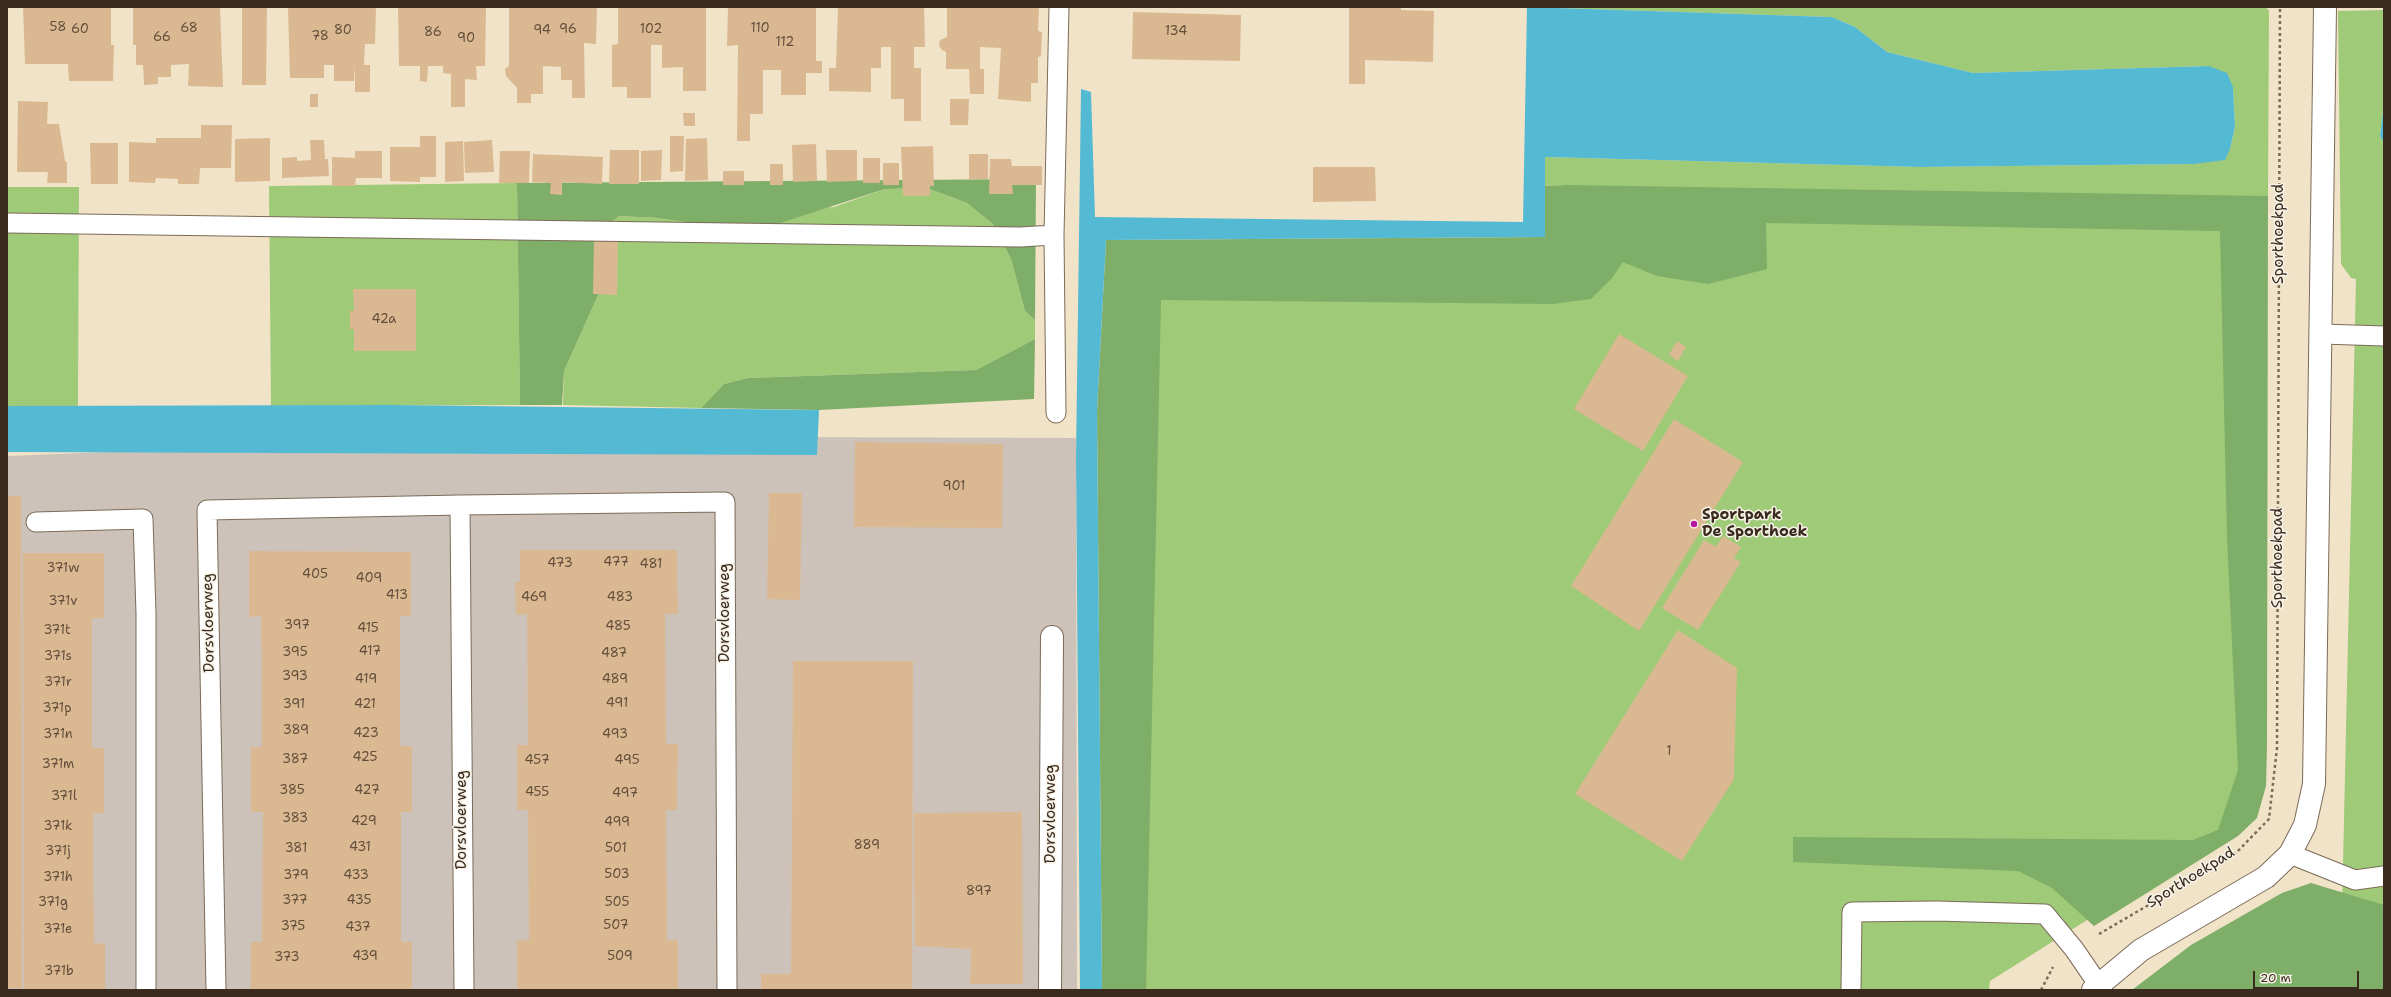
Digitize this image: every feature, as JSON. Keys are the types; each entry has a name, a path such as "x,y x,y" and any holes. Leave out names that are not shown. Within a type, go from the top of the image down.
{"street":[{"path":"2096,987 2141,950 2266,877 2290,854 2305,825 2314,784 2325,7"},
{"name":"Dorsvloerweg","path":"1050,990 1052,637"}],"lane":[{"path":"1056,413 1054,235 1060,7"},
{"path":"7,223 1020,237 1054,235"},
{"path":"2321,334 2384,336"},
{"name":"Dorsvloerweg","path":"216,990 207,510 725,502 727,990"},
{"name":"Dorsvloerweg","path":"460,505 464,990"},
{"path":"36,522 143,520 146,613 146,990"},
{"path":"2290,854 2355,880 2384,876"},
{"path":"1851,990 1852,912 1936,911 2045,914 2074,949 2096,987"}],"path":[{"name":"Sporthoekpad","path":"2040,990 2054,965 2074,949 2234,855 2269,819 2277,748 2280,7"}],"shaded area":[{"path":"512,436 1076,438 1077,990 7,990 7,456"}],"green space":[{"name":"Sportpark De Sporthoek","path":"1527,7 2266,7 2269,11 2268,196 2251,196 2248,819 1990,981 1989,990 1131,990 1132,264 1568,266 1565,185 1545,186 1545,157 1919,167 2194,164 2230,149 2235,127 2233,87 2209,66 1973,73 1887,52 1855,27 1832,17"},
{"path":"2384,10 2384,102 2380,136 2384,143 2384,990 2224,990 2342,910 2356,279 2351,278 2341,264 2338,11"},
{"path":"1036,179 1035,320 1025,311 1011,259 993,224 967,203 927,188 885,189 777,224 723,227 659,218 619,216 596,234 599,293 564,371 562,405 520,405 517,183"},
{"path":"517,183 520,405 271,406 269,186"},
{"path":"1565,185 2268,196 2267,745 2266,786 2257,818 2238,836 2094,926 2052,888 2018,871 1793,862 1793,837 2193,840 2218,830 2238,770 2227,538 2220,231 1766,223 1767,269 1708,284 1657,276 1623,262 1612,278 1591,299 1553,304 1161,300 1146,990 1102,990 1097,410 1106,240 1545,237 1545,186"},
{"path":"7,187 79,187 78,406 7,406"},
{"path":"927,188 967,203 993,224 1011,259 1025,311 1035,320 1035,339 976,370 748,378 724,384 701,408 563,405 564,371 599,293 595,234 619,216 659,218 834,207 885,189"},
{"path":"1035,339 1034,399 819,410 701,408 724,384 748,378 976,370"},
{"path":"2311,883 2384,905 2384,990 2132,990 2191,945 2282,893"}],"water":[{"path":"1527,7 1832,17 1855,27 1887,52 1973,73 2209,66 2227,73 2233,87 2235,127 2230,149 2225,160 2194,164 1919,167 1545,157 1545,237 1106,240 1097,410 1102,990 1080,990 1076,457 1081,89 1091,92 1095,217 1523,222"},
{"path":"2384,102 2384,143 2380,136"},
{"path":"391,405 819,410 817,455 7,452 7,406"}],"building":[{"path":"23,7 111,7 111,45 114,45 113,81 69,81 68,64 25,64"},
{"path":"133,7 220,7 223,87 188,86 189,64 171,65 171,77 158,77 158,84 144,85 143,65 136,65 136,45 133,45"},
{"path":"242,7 267,7 266,85 242,85"},
{"path":"288,7 376,7 375,44 365,44 364,65 370,65 370,92 355,92 355,65 354,81 334,81 334,65 324,65 324,78 290,78"},
{"path":"398,7 486,7 485,66 476,66 477,80 465,79 465,107 451,107 451,74 443,73 443,66 428,66 427,82 420,81 420,66 399,66"},
{"path":"509,7 597,7 596,44 584,43 585,98 572,98 572,80 561,80 561,67 543,66 543,94 531,94 531,103 517,103 517,88 506,76 505,69 509,66"},
{"path":"618,7 706,7 706,91 683,91 683,67 662,68 662,45 651,45 651,98 627,98 627,87 612,87 612,45 618,44"},
{"path":"728,7 816,7 816,61 822,61 822,73 806,73 806,95 781,95 781,70 763,70 763,114 750,114 750,141 737,141 738,45 727,46"},
{"path":"838,7 924,7 925,47 914,47 914,68 921,68 921,121 904,121 904,99 891,99 891,47 881,47 881,68 871,68 871,92 829,91 829,68 836,68"},
{"path":"947,7 1039,7 1038,31 1042,32 1041,56 1038,57 1038,83 1031,83 1031,102 998,99 1001,48 980,47 980,69 984,69 984,94 970,94 969,69 946,69 946,52 942,50 939,45 940,40 947,37"},
{"path":"1349,8 1401,8 1401,10 1434,11 1433,62 1365,60 1365,84 1349,84"},
{"path":"1133,12 1241,15 1240,61 1132,59"},
{"path":"310,94 318,94 318,107 310,107"},
{"path":"950,99 969,99 968,125 950,125"},
{"path":"18,101 48,102 47,124 59,124 65,161 67,162 67,183 47,183 48,172 17,172"},
{"path":"683,113 695,113 695,126 684,126"},
{"path":"201,125 232,125 231,168 200,168 199,184 178,184 178,179 156,178 155,183 129,182 129,142 156,143 156,138 201,138"},
{"path":"420,136 436,136 436,177 420,177 420,182 390,181 390,147 420,147"},
{"path":"670,136 684,136 683,171 670,172"},
{"path":"270,138 270,181 235,182 235,139"},
{"path":"707,138 708,180 685,181 686,139"},
{"path":"310,140 324,140 325,159 328,159 329,176 282,178 282,158 297,157 297,161 311,160"},
{"path":"492,140 494,172 465,173 464,142"},
{"path":"463,141 464,181 445,182 445,142"},
{"path":"90,143 118,143 118,184 91,184"},
{"path":"816,144 817,181 793,182 792,145"},
{"path":"933,146 934,186 930,186 930,196 903,196 901,147"},
{"path":"610,150 639,150 639,184 609,184"},
{"path":"662,150 661,180 641,181 641,151"},
{"path":"826,150 857,150 857,181 827,182"},
{"path":"355,151 382,151 382,178 356,178 355,186 332,186 332,157 355,158"},
{"path":"500,151 530,151 529,183 499,183"},
{"path":"533,154 603,157 602,184 562,182 562,195 550,194 551,183 532,182"},
{"path":"969,154 988,154 988,179 969,179"},
{"path":"863,158 880,158 880,183 863,183"},
{"path":"990,159 1011,159 1012,166 1042,166 1042,185 1012,185 1013,194 989,194"},
{"path":"883,163 899,163 899,185 883,185"},
{"path":"770,164 783,164 783,185 770,185"},
{"path":"1313,167 1375,167 1376,201 1313,202"},
{"path":"723,171 744,171 744,185 723,185"},
{"path":"594,238 618,239 617,295 593,294"},
{"path":"353,289 416,289 416,351 354,351 354,329 350,329 350,311 354,311"},
{"path":"1619,334 1688,376 1643,451 1574,409"},
{"path":"1677,341 1686,347 1678,361 1669,355"},
{"path":"1674,419 1743,462 1639,631 1571,586"},
{"path":"855,442 1003,444 1002,528 854,527"},
{"path":"769,493 802,493 800,600 767,599"},
{"path":"7,496 21,496 22,988 7,988"},
{"path":"1723,536 1741,547 1734,558 1741,562 1698,630 1662,608 1704,540 1716,547"},
{"path":"520,550 677,550 678,614 665,614 666,744 678,744 677,810 666,810 667,940 678,940 678,990 517,990 517,941 529,940 528,810 517,810 517,745 528,745 527,614 516,615 515,582 520,582"},
{"path":"249,551 411,552 411,616 400,616 400,746 412,746 412,812 401,812 401,942 412,942 412,990 251,990 251,942 262,942 263,812 251,812 251,747 262,747 262,669 261,616 249,617"},
{"path":"23,553 104,553 104,618 92,618 92,748 104,748 104,813 93,813 94,943 105,944 105,990 24,990"},
{"path":"1678,630 1737,668 1734,779 1682,861 1575,794"},
{"path":"793,661 913,661 912,990 761,990 761,974 791,974"},
{"path":"1022,812 1023,984 970,984 971,949 915,946 914,813"}],"place":[{"name":"Sportpark De Sporthoek","path":"1694,524"}]}
